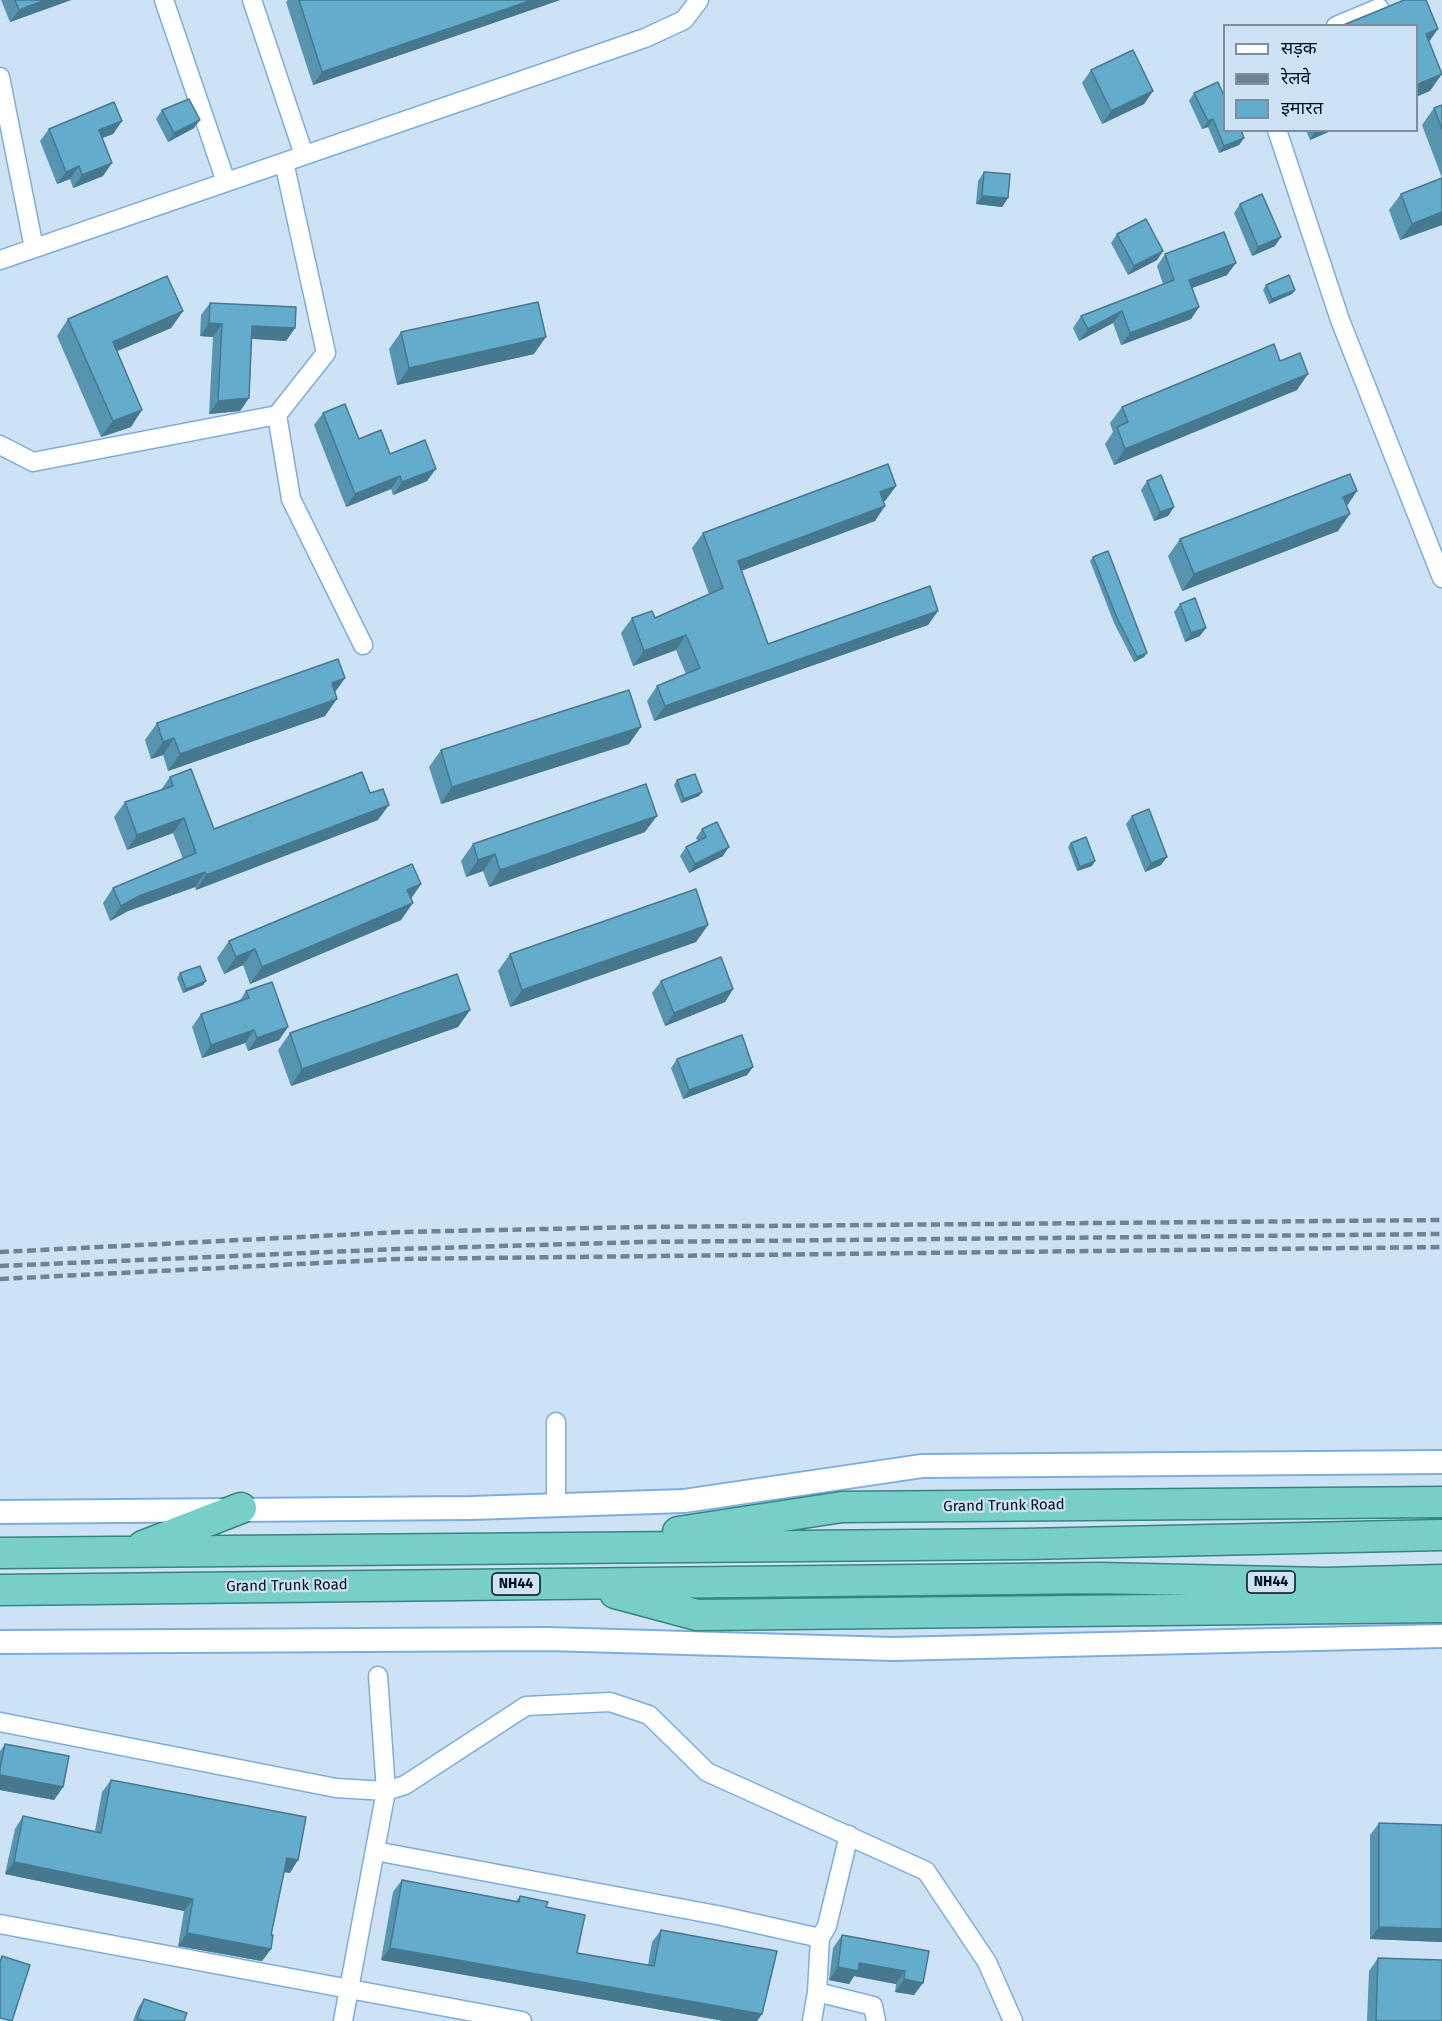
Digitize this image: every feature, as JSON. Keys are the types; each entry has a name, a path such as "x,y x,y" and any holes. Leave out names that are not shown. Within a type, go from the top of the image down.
{"highway":[{"name":"Grand Trunk Road","path":"568,1548 842,1507 1442,1502"},
{"path":"127,1552 241,1508"},
{"name":"Grand Trunk Road","path":"0,1553 1024,1544 1442,1535"},
{"name":"Grand Trunk Road","path":"0,1590 1100,1578 1324,1583 1442,1580"},
{"name":"Grand Trunk Road","path":"574,1583 697,1615 1442,1607"}],"street":[{"path":"164,0 226,182"},
{"path":"252,0 304,155"},
{"path":"0,260 645,38 684,20 699,0"},
{"path":"1340,24 1379,8"},
{"path":"0,77 34,248"},
{"path":"1278,132 1340,320 1442,578"},
{"path":"0,445 33,462 277,416 326,353 284,162"},
{"path":"277,416 291,499 363,645"},
{"path":"556,1422 556,1505"},
{"path":"0,1512 556,1505 684,1501 922,1466 1442,1462"},
{"path":"0,1642 548,1639 893,1649 1442,1636"},
{"path":"343,2021 386,1791 378,1676"},
{"path":"0,1722 336,1788 386,1791 405,1785 526,1706 610,1702 649,1715 707,1772 926,1871 987,1962 1013,2021"},
{"path":"812,2021 818,1992 820,1938 827,1926 849,1835"},
{"path":"375,1851 723,1916 820,1938"},
{"path":"0,1924 349,1991 522,2021"},
{"path":"818,1992 873,2006 876,2021"}],"building":[{"path":"15,0 45,0 19,10"},
{"path":"299,0 532,0 322,72"},
{"path":"1404,0 1426,0 1438,29 1426,34 1442,74 1418,84 1418,24 1346,24"},
{"path":"1133,50 1153,91 1111,111 1091,70"},
{"path":"1218,82 1223,94 1223,132 1242,132 1244,138 1224,146 1213,119 1208,121 1194,93"},
{"path":"189,99 200,120 174,133 162,110"},
{"path":"114,102 122,121 99,130 112,163 82,175 79,166 66,172 49,129"},
{"path":"1442,105 1442,129 1434,108"},
{"path":"984,172 1010,174 1008,198 982,196"},
{"path":"1442,178 1442,212 1412,224 1401,194"},
{"path":"1262,194 1281,237 1258,247 1240,204"},
{"path":"1146,219 1163,251 1134,266 1117,234"},
{"path":"1224,232 1236,263 1189,280 1199,307 1130,333 1122,311 1088,329 1081,316 1174,280 1165,254"},
{"path":"1289,275 1295,290 1272,299 1266,285"},
{"path":"167,276 183,311 113,342 142,410 113,421 68,319"},
{"path":"538,302 546,337 409,368 401,332"},
{"path":"210,303 296,307 295,328 252,326 249,398 218,401 222,324 209,323"},
{"path":"1274,344 1280,361 1300,353 1308,374 1125,449 1117,427 1128,422 1122,407"},
{"path":"345,404 359,439 381,430 390,454 425,440 436,469 402,482 400,476 355,494 323,413"},
{"path":"888,464 896,486 880,492 885,506 738,561 768,644 930,586 938,611 665,706 657,686 700,668 686,635 644,651 632,618 652,611 655,618 723,588 703,533"},
{"path":"1350,474 1357,491 1343,497 1350,514 1194,574 1180,539"},
{"path":"1161,475 1174,507 1160,512 1147,481"},
{"path":"1108,551 1147,653 1137,657 1117,618 1093,557"},
{"path":"1195,598 1206,628 1191,633 1180,604"},
{"path":"338,659 345,678 332,683 337,699 180,754 174,738 163,742 157,723"},
{"path":"629,690 641,727 452,787 441,750"},
{"path":"191,769 214,829 362,772 370,793 383,789 389,805 206,875 205,872 139,896 121,906 113,888 196,853 184,818 137,835 125,802 173,786 170,777"},
{"path":"695,774 702,792 684,799 677,780"},
{"path":"646,784 657,816 500,870 495,854 478,860 473,844"},
{"path":"1149,809 1167,857 1151,863 1132,816"},
{"path":"717,822 729,847 695,864 686,847 706,837 702,829"},
{"path":"1086,837 1095,861 1080,867 1071,843"},
{"path":"412,864 421,884 407,890 413,903 262,967 255,949 236,957 229,941"},
{"path":"696,889 708,925 522,990 510,954"},
{"path":"721,957 733,989 674,1013 661,981"},
{"path":"200,966 206,981 186,989 180,973"},
{"path":"457,974 470,1010 302,1069 290,1033"},
{"path":"272,982 288,1027 257,1038 254,1030 211,1045 201,1014 249,998 246,991"},
{"path":"742,1035 753,1067 689,1090 677,1059"},
{"path":"5,1744 69,1756 63,1787 0,1775"},
{"path":"111,1780 306,1817 298,1860 287,1858 271,1935 273,1935 271,1949 187,1933 193,1899 14,1862 23,1816 101,1833"},
{"path":"1379,1823 1442,1825 1442,1929 1379,1927"},
{"path":"402,1880 519,1902 520,1896 548,1902 546,1907 585,1915 577,1953 654,1966 661,1930 777,1951 762,2014 390,1948"},
{"path":"842,1935 929,1951 923,1983 904,1979 905,1971 859,1963 858,1971 838,1967"},
{"path":"2,1956 30,1965 12,2021 0,2018 0,1962"},
{"path":"1378,1958 1442,1960 1442,2021 1376,2021"},
{"path":"144,1999 187,2013 184,2021 137,2019"}],"railway":[{"path":"0,1252 400,1232 641,1227 1442,1220"},
{"path":"0,1266 398,1249 643,1242 1442,1234"},
{"path":"0,1279 398,1259 1442,1247"}]}
